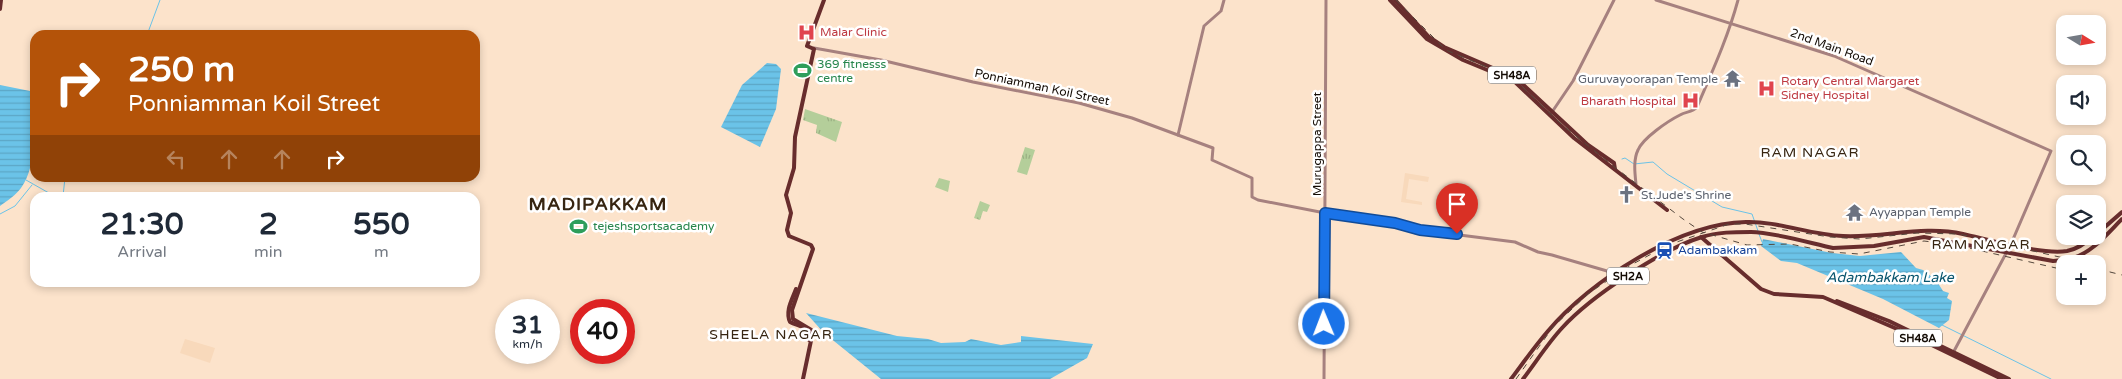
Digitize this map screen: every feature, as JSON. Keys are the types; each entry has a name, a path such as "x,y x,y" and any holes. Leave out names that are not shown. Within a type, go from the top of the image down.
{"main road":[{"path":"0,10 2,0"},
{"name":"Ponniamman Koil Street","path":"814,48 807,46 824,0"},
{"name":"SH48A","path":"1390,0 1426,40 1463,60 1512,80 1588,146 1614,163 1615,169 1667,210"},
{"name":"SH48A","path":"1395,0 1429,37 1444,47 1512,76 1537,96 1551,113"},
{"path":"802,379 810,332 807,328 790,322 788,313 808,265 813,246 789,236 787,230 791,214 786,197 794,168 795,137 814,48"},
{"path":"2106,226 2122,212"},
{"name":"SH2A","path":"1523,379 1564,326 1593,300 1671,250 1701,237 1754,232 1833,248 1846,248 1924,237 2006,250 2053,261 2073,258 2094,246 2122,219"},
{"name":"SH2A","path":"1511,379 1556,322 1578,300 1615,273 1646,254 1696,230 1727,223 1746,222 1764,223 1830,236 1881,235 1923,230 1962,234 2052,252 2069,251 2082,245"},
{"path":"1923,230 1924,237"},
{"path":"1881,235 1883,244"},
{"name":"SH48A","path":"1701,237 1761,289 1770,293 1818,296 1889,321 2002,379"},
{"path":"1556,322 1564,326"},
{"name":"SH48A","path":"1953,354 2009,379"}],"street":[{"path":"1178,135 1204,26 1221,11 1224,0"},
{"name":"Murugappa Street","path":"1324,379 1326,0"},
{"path":"1551,113 1573,81 1614,0"},
{"name":"2nd Main Road","path":"1656,0 1732,22 1863,67 2051,151 2011,244"},
{"path":"1636,184 1635,163 1638,149 1651,135 1681,114 1693,111 1696,107 1732,22 1738,0"},
{"name":"Ponniamman Koil Street","path":"814,48 1079,103 1132,118 1213,148 1212,160 1252,178 1252,197 1258,200 1325,213 1395,223 1420,230 1514,242 1540,253 1552,254 1615,273"},
{"path":"1953,354 2006,250 2011,244"}],"shaded area":[{"path":"1405,173 1429,177 1428,182 1409,179 1406,199 1422,202 1422,205 1401,202"},
{"path":"185,339 215,348 210,363 180,353"}],"green space":[{"path":"805,109 842,122 836,142 816,133 817,125 803,120"},
{"path":"1025,147 1035,150 1027,175 1017,172"},
{"path":"939,178 950,181 948,192 935,187"},
{"path":"980,201 990,205 987,212 983,211 980,220 974,218"}],"water":[{"path":"767,63 776,64 781,69 776,109 760,147 721,127 742,85"},
{"path":"0,85 30,91 30,167 21,188 0,206"},
{"name":"Adambakkam Lake","path":"1763,239 1832,253 1860,256 1901,252 1916,268 1923,270 1936,280 1943,291 1949,293 1947,298 1952,301 1949,320 1939,328 1883,299 1797,263 1781,261 1761,246"},
{"path":"806,313 897,336 928,339 941,343 965,342 971,339 1001,345 1021,342 1021,336 1093,344 1087,358 1050,379 881,379 824,333"}],"waterway":[{"path":"149,30 160,0"},
{"path":"1622,159 1625,158 1634,164 1653,162 1667,174 1722,207 1752,214 1758,231"},
{"path":"26,180 47,192"},
{"path":"63,192 65,182"},
{"path":"0,214 15,206 32,185"},
{"path":"1759,234 1762,242"},
{"path":"1942,325 2051,379"}],"railway":[{"path":"1396,0 1446,50 1513,78 1560,123 1617,169 1702,232 1747,245 1790,244 1830,252 1859,254 1924,241 1956,245 2056,268"},
{"path":"1516,379 1553,327 1589,293 1631,265 1668,245 1729,224 1745,224 1830,237 1860,239 1917,233 1959,234 2056,256"},
{"path":"2106,271 2122,275"}],"place":[{"name":"Malar Clinic","path":"806,32"},
{"name":"369 fitnesss centre","path":"803,71"},
{"name":"Guruvayoorapan Temple","path":"1732,79"},
{"name":"Rotary Central Margaret Sidney Hospital","path":"1767,88"},
{"name":"Bharath Hospital","path":"1690,101"},
{"name":"St.Jude's Shrine","path":"1627,195"},
{"name":"Ayyappan Temple","path":"1855,212"},
{"name":"tejeshsportsacademy","path":"579,226"},
{"name":"Adambakkam","path":"1664,250"}],"district":[{"name":"RAM NAGAR","path":"1810,152"},
{"name":"MADIPAKKAM","path":"598,204"},
{"name":"RAM NAGAR","path":"1981,244"},
{"name":"SHEELA NAGAR","path":"771,334"}],"route":[{"path":"1324,324 1325,213 1395,223 1420,230 1457,234"}]}
